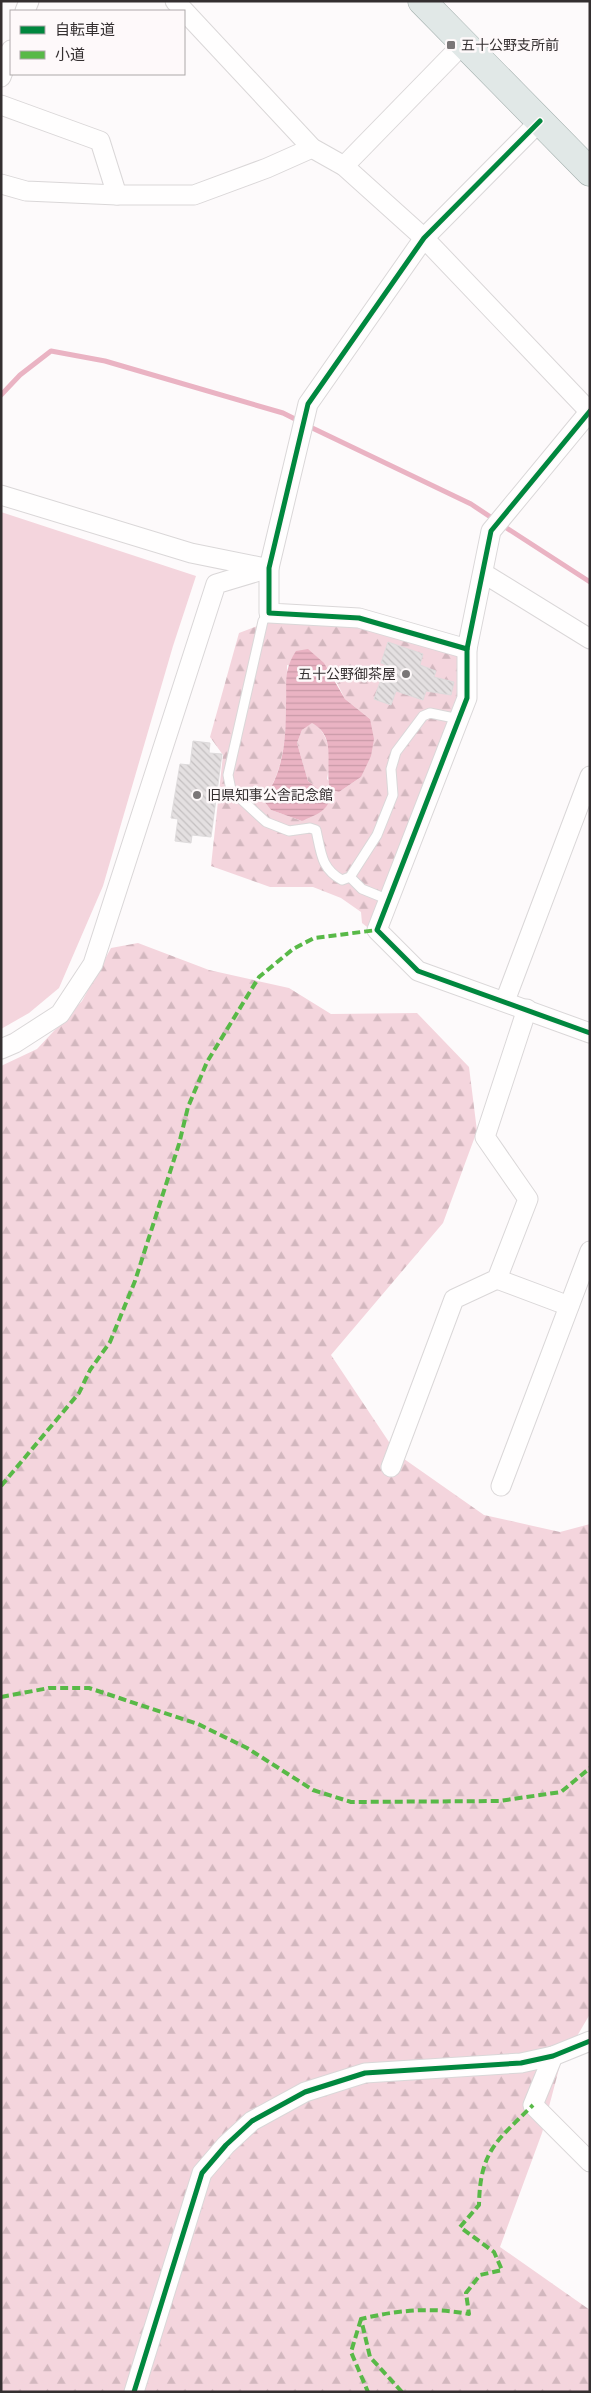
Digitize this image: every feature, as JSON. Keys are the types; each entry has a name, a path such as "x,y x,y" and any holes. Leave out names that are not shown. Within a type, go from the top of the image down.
{"main road":[{"path":"422,1 590,172"}],"street":[{"path":"185,12 312,148 344,166 424,238 590,411 491,531 467,649 467,698 377,930 418,971 590,1033"},
{"path":"344,166 463,44"},
{"path":"1,78 10,53"},
{"path":"1,105 100,141 117,195"},
{"path":"467,649 359,618 269,614 269,568 308,404 424,238 540,121"},
{"path":"1,184 26,191 117,195 194,195 267,168 312,148"},
{"path":"1,495 191,553 269,568"},
{"path":"1,1049 15,1044 60,1014 93,964 216,584 269,568"},
{"path":"483,573 590,639"},
{"path":"505,1001 590,776"},
{"path":"391,1467 454,1299 497,1279 528,1199 485,1137 527,1009"},
{"path":"502,1486 590,1251"},
{"path":"497,1279 569,1306"},
{"path":"134,2392 202,2173 226,2145 252,2121 305,2092 365,2073 521,2063 553,2056 590,2041"},
{"path":"553,2056 533,2105 590,2162"}],"lane":[{"path":"269,614 263,621 228,774 231,790 266,822 289,831 310,828 316,830 324,864 330,873 342,880 350,877 377,835 393,795 391,769 396,752 423,716 430,713 458,719"},
{"path":"350,877 362,889 388,900"}],"green space":[{"path":"1,512 196,576 173,646 103,886 59,988 29,1013 1,1029"},
{"path":"273,620 360,626 459,655 457,700 374,919 367,927 362,923 361,912 341,898 313,887 270,887 211,866 223,755 210,737 239,633","holes":["287,665 333,675 345,699 370,719 361,777 339,792 327,779 328,747 323,733 312,722 302,730 297,743 308,781 330,798 302,821 271,810 263,800 272,785 283,752"]},
{"path":"138,943 209,970 289,988 331,1014 417,1013 469,1067 477,1131 443,1223 331,1355 397,1454 484,1515 560,1532 590,1524 590,2014 560,2065 542,2133 500,2247 590,2310 590,2392 1,2392 1,1066 37,1049 82,1001 111,948"}],"shaded area":[{"path":"308,649 324,663 345,699 370,719 374,739 371,756 361,777 339,792 330,789 328,744 325,736 312,723 302,730 297,743 308,781 330,798 323,810 302,821 271,810 263,800 280,766 285,729 287,671 296,651"}],"building":[{"name":"五十公野御茶屋","path":"388,642 423,654 420,665 436,671 434,677 454,682 451,695 426,691 423,700 396,691 391,705 374,699 386,665 381,663"},
{"name":"旧県知事公舎記念館","path":"193,741 210,743 209,753 222,754 211,837 192,835 191,843 175,841 178,819 171,818 180,764 190,765"}],"waterway":[{"path":"1,395 20,375 51,351 105,361 283,413 299,421"},
{"path":"306,425 471,504 495,520"},
{"path":"502,525 590,582"}],"marked path":[{"path":"1,1486 79,1393 90,1370 110,1342 135,1281 179,1144 188,1107 207,1062 259,977 293,949 314,938 377,930"},
{"path":"1,1697 49,1688 89,1688 198,1724 247,1748 313,1790 351,1802 499,1801 561,1792 590,1768"},
{"path":"402,2392 370,2357 361,2319 415,2310 469,2314 466,2293 480,2275 502,2270 494,2252 460,2227 479,2205 483,2171 493,2148 500,2138 533,2105"},
{"path":"361,2319 351,2352 368,2392"}],"cycle path":[{"path":"467,649 359,618 269,613 269,568 308,404 424,238 540,121"},
{"path":"590,411 491,531 467,649 467,698 377,930 418,971 590,1033"},
{"path":"134,2392 202,2173 226,2145 252,2121 305,2092 365,2073 521,2063 553,2056 590,2041"}],"place":[{"name":"五十公野支所前","path":"451,45"},
{"name":"五十公野御茶屋","path":"406,674"},
{"name":"旧県知事公舎記念館","path":"197,795"}]}
